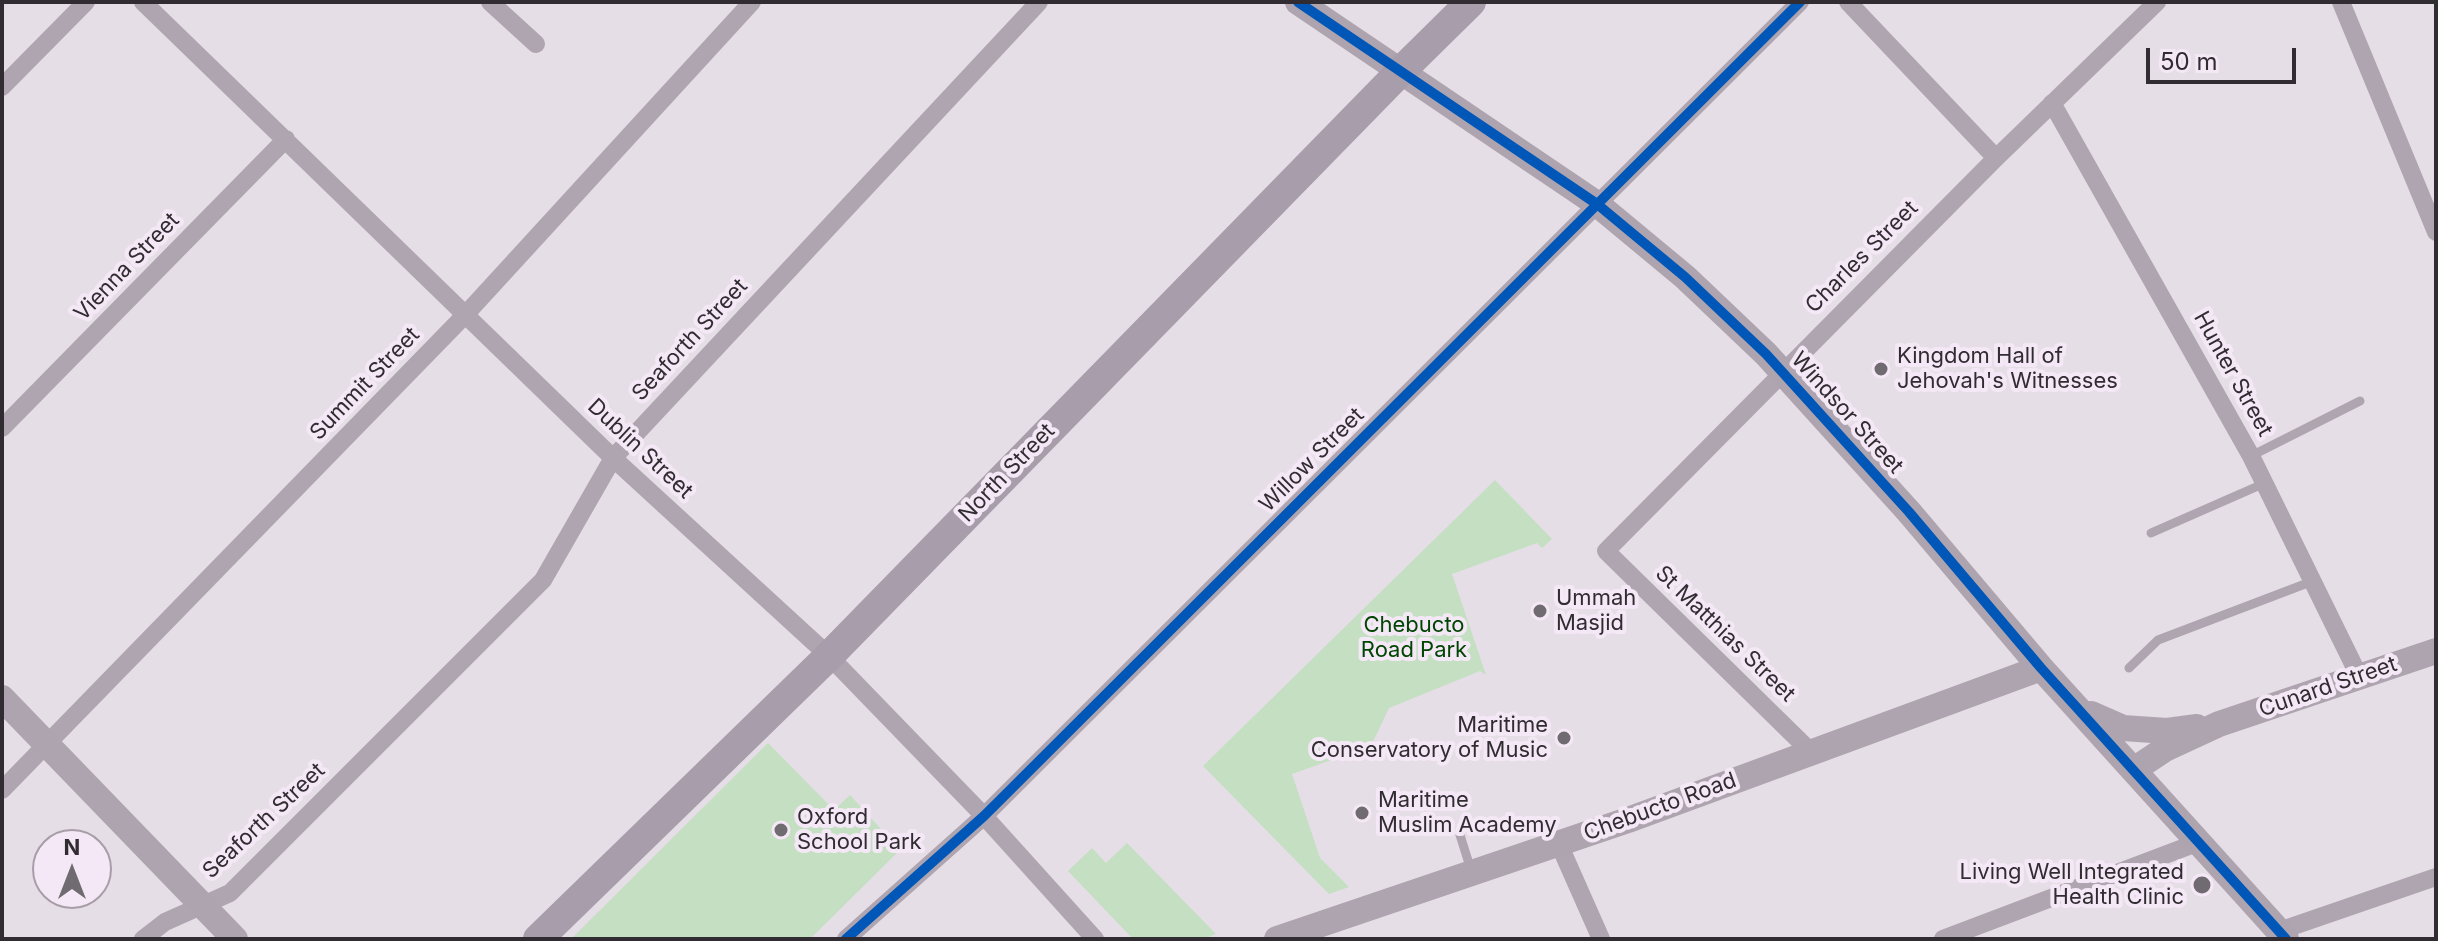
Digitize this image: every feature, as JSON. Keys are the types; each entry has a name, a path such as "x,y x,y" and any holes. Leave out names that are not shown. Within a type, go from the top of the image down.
{"main road":[{"name":"North Street","path":"538,939 829,656 1471,2"}],"street":[{"path":"2,87 86,2"},
{"name":"Dublin Street","path":"143,2 613,458 829,656 984,816 1095,939"},
{"path":"490,2 536,44"},
{"name":"Summit Street","path":"2,790 466,314 752,2"},
{"name":"Seaforth Street","path":"143,939 165,922 230,893 543,580 613,458 1039,2"},
{"name":"Windsor Street","path":"1298,2 1597,204 1685,277 1782,371 1909,512 2041,668 2282,935"},
{"name":"Willow Street","path":"846,939 984,816 1800,2"},
{"path":"1848,2 1996,158"},
{"name":"Charles Street","path":"1606,551 1782,371 2157,2"},
{"path":"2341,2 2436,232"},
{"name":"Hunter Street","path":"2052,103 2251,456 2359,676"},
{"name":"Vienna Street","path":"2,428 286,139"},
{"name":"St Matthias Street","path":"1606,551 1810,751"},
{"name":"Cunard Street","path":"2135,769 2165,749 2219,724 2436,651"},
{"name":"Chebucto Road","path":"1277,939 1559,844 2041,668"},
{"path":"2,698 235,939"},
{"name":"Cunard Street","path":"2080,709 2123,728 2167,731 2219,724"},
{"path":"1943,939 2199,842"},
{"path":"1559,844 1601,939"},
{"path":"2282,935 2436,877"}],"lane":[{"path":"2251,456 2360,401"},
{"path":"2151,533 2265,483"},
{"path":"2129,668 2158,640 2313,581"},
{"path":"1460,835 1472,873"}],"green space":[{"name":"Chebucto Road Park","path":"1495,480 1552,539 1542,548 1537,543 1452,574 1486,675 1480,671 1389,708 1371,746 1292,774 1320,858 1349,887 1329,894 1203,766"},
{"name":"Oxford School Park","path":"768,743 834,810 850,795 900,850 810,939 571,939"},
{"path":"1127,843 1216,934 1203,939 1133,939 1068,871 1092,848 1106,863"}],"cycle path":[{"path":"1298,2 1597,204 1685,277 1766,354 1909,512 2041,668 2286,939"},
{"path":"846,939 984,816 1800,2"}],"place":[{"name":"Kingdom Hall of Jehovah's Witnesses","path":"1881,369"},
{"name":"Ummah Masjid","path":"1540,611"},
{"name":"Maritime Conservatory of Music","path":"1564,738"},
{"name":"Maritime Muslim Academy","path":"1362,813"},
{"name":"Oxford School Park","path":"781,830"},
{"name":"Living Well Integrated Health Clinic","path":"2202,885"}]}
